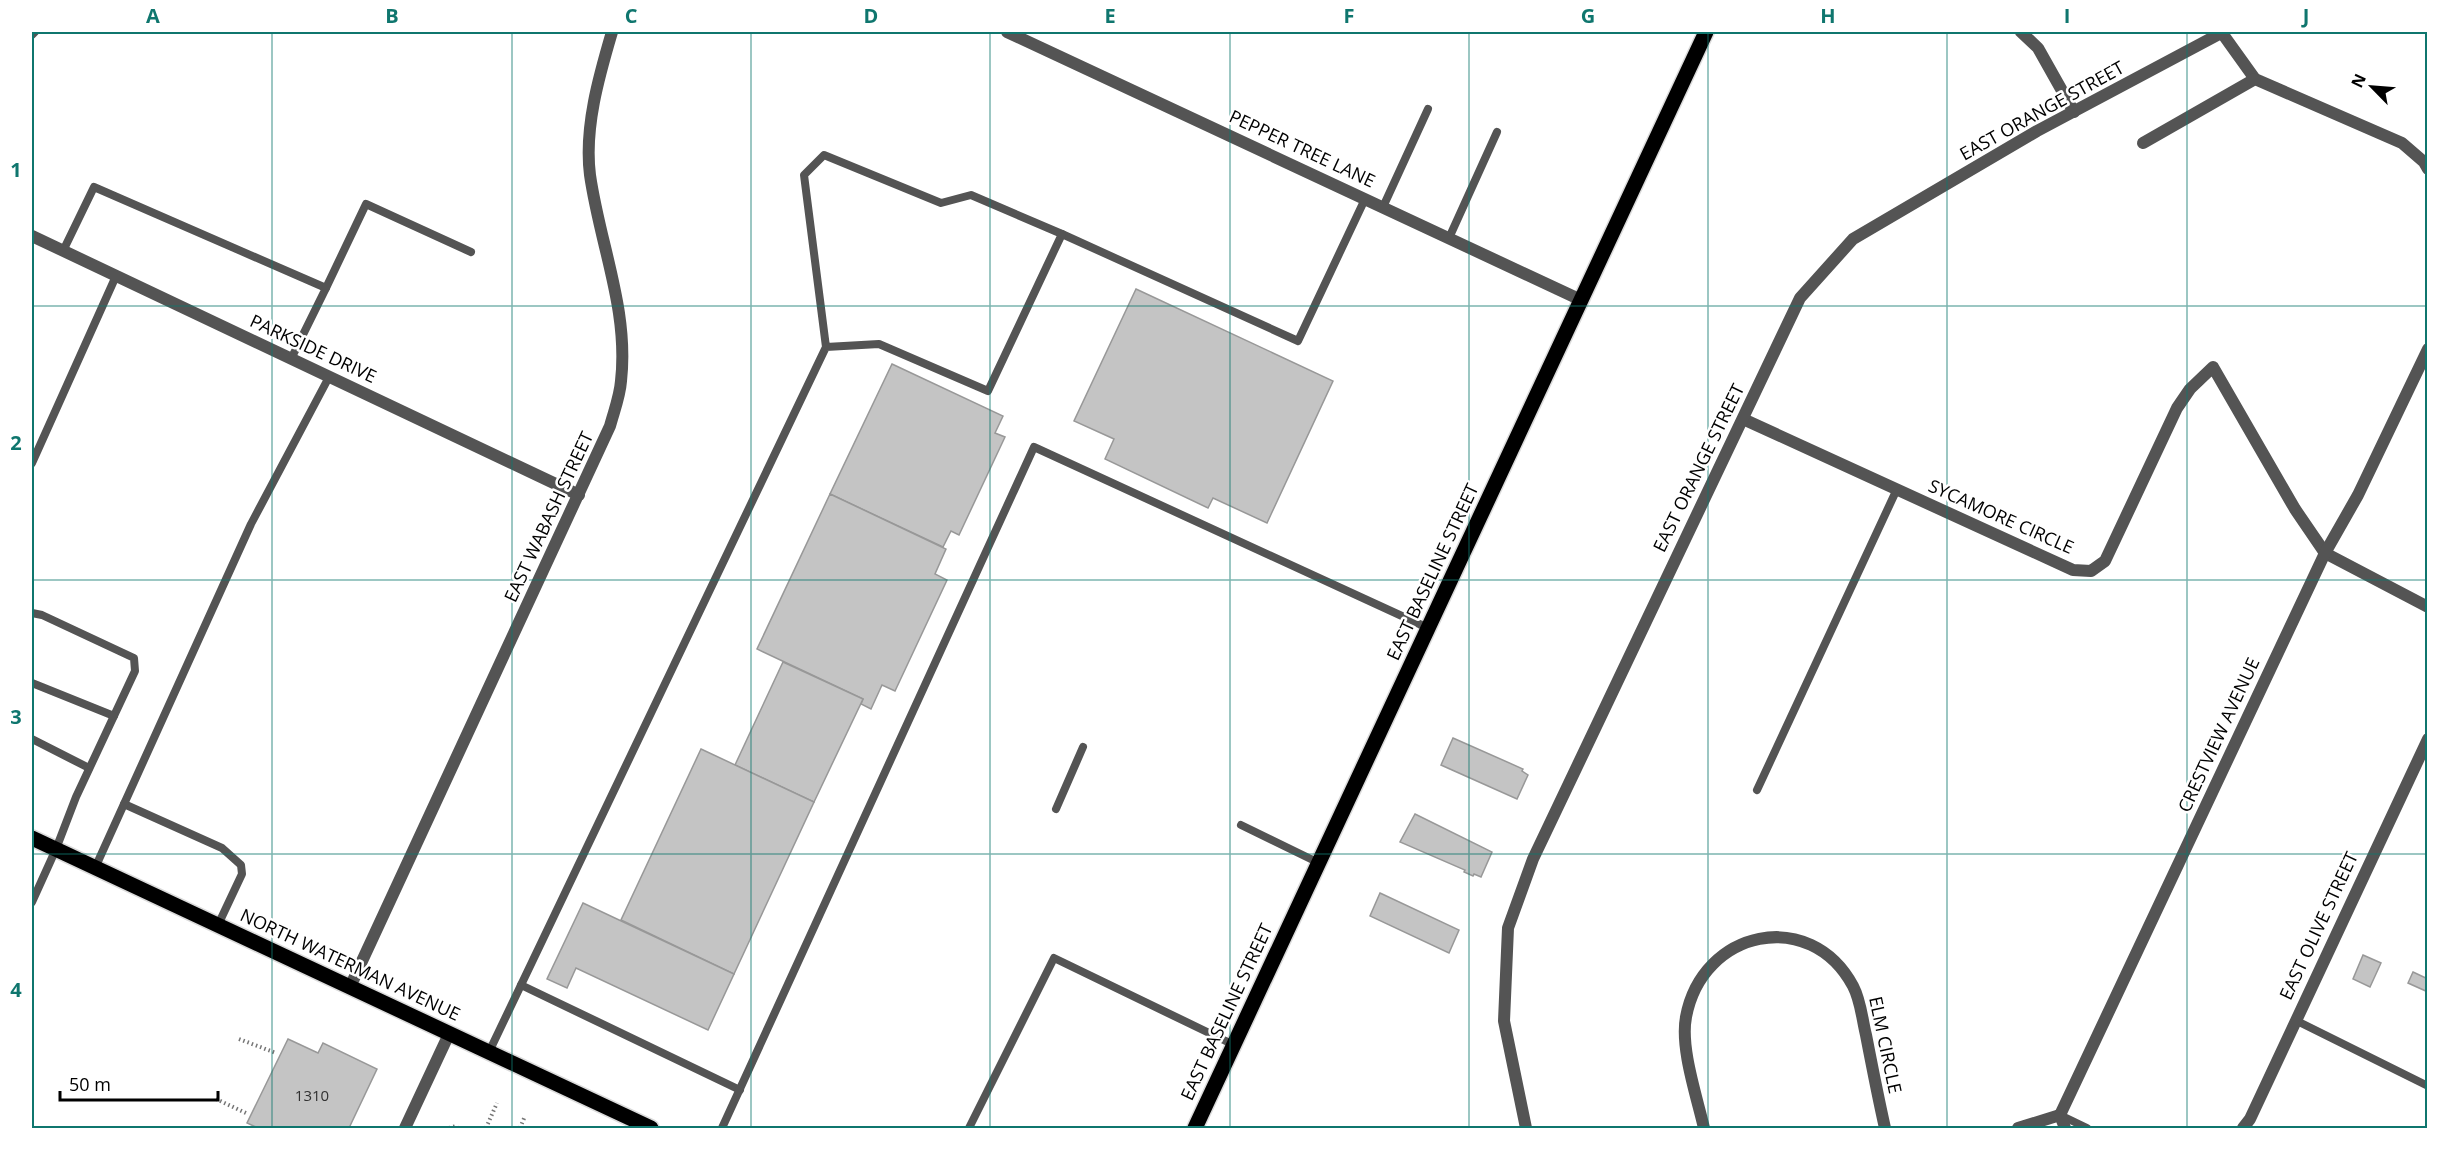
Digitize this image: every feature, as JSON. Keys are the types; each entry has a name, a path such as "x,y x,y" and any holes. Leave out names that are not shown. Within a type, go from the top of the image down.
{"main road":[{"name":"EAST BASELINE STREET","path":"1195,1128 1706,32"},
{"name":"NORTH WATERMAN AVENUE","path":"32,838 651,1128"}],"street":[{"name":"EAST WABASH STREET","path":"350,987 610,426 621,382 622,334 615,285 590,174 596,94 612,32"},
{"name":"PEPPER TREE LANE","path":"1007,32 1581,300"},
{"path":"2021,32 2038,48 2074,112"},
{"path":"2222,32 2255,80 2402,144 2424,162 2427,169"},
{"name":"EAST ORANGE STREET","path":"1526,1128 1504,1021 1508,928 1533,859 1800,298 1853,238 2074,112 2222,32"},
{"path":"2143,143 2255,80"},
{"name":"PARKSIDE DRIVE","path":"32,236 579,495"},
{"path":"2427,349 2358,495 2325,553 2427,607"},
{"name":"SYCAMORE CIRCLE","path":"1743,419 2073,570 2091,571 2105,561 2177,408 2190,389 2213,367 2295,509 2325,553"},
{"name":"CRESTVIEW AVENUE","path":"2060,1114 2325,553"},
{"name":"EAST OLIVE STREET","path":"2243,1128 2427,739"},
{"name":"ELM CIRCLE","path":"1704,1128 1685,1038 1690,1001 1705,971 1718,958 1733,947 1753,939 1773,936 1792,938 1824,953 1837,964 1854,988 1885,1128"},
{"path":"405,1128 449,1034"},
{"path":"2018,1128 2060,1114 2065,1128"}],"lane":[{"path":"32,35 35,32"},
{"path":"1383,207 1428,109"},
{"path":"1449,238 1497,132"},
{"path":"489,1052 826,347 804,175 824,155 941,203 971,195 1298,341 1365,199"},
{"path":"63,251 94,187 326,288"},
{"path":"291,359 366,204 471,252"},
{"path":"826,347 879,344 988,391 1062,234"},
{"path":"32,463 116,276"},
{"path":"95,867 251,524 329,377"},
{"path":"722,1128 1034,447 1428,628"},
{"path":"1757,790 1897,489"},
{"path":"32,613 42,615 134,658 135,671 89,768 32,902"},
{"path":"32,683 114,716"},
{"path":"32,739 89,768"},
{"path":"1056,808 1083,747"},
{"path":"124,804 222,848 241,865 242,874 218,925"},
{"path":"1241,825 1318,863"},
{"path":"969,1128 1054,958 1234,1045"},
{"path":"521,985 740,1090"},
{"path":"2295,1020 2427,1086"},
{"path":"2060,1114 2087,1128"}],"path":[{"path":"239,1039 276,1053"},
{"path":"216,1099 248,1114"},
{"path":"486,1128 497,1103"},
{"path":"520,1128 525,1116"},
{"path":"449,1128 456,1126 458,1128"}],"building":[{"path":"1136,289 1333,381 1267,523 1213,498 1208,508 1105,459 1114,439 1074,421"},
{"path":"892,364 1003,416 995,433 1005,437 959,535 951,531 943,547 830,494"},
{"path":"830,494 946,549 935,574 947,580 895,691 882,685 871,709 861,704 863,699 757,649"},
{"path":"783,662 863,699 814,802 735,765"},
{"path":"1453,738 1523,769 1522,771 1528,775 1517,799 1441,765"},
{"path":"701,749 814,802 734,974 621,920"},
{"path":"1415,814 1492,852 1481,877 1474,874 1473,876 1464,872 1465,870 1400,842"},
{"path":"1380,893 1459,930 1449,953 1370,916"},
{"path":"583,903 734,974 708,1030 576,968 567,988 547,979"},
{"path":"2363,955 2381,963 2370,987 2353,979"},
{"path":"2413,972 2428,979 2428,992 2408,983"},
{"path":"288,1039 318,1053 323,1043 377,1069 349,1128 258,1128 247,1123"}]}
